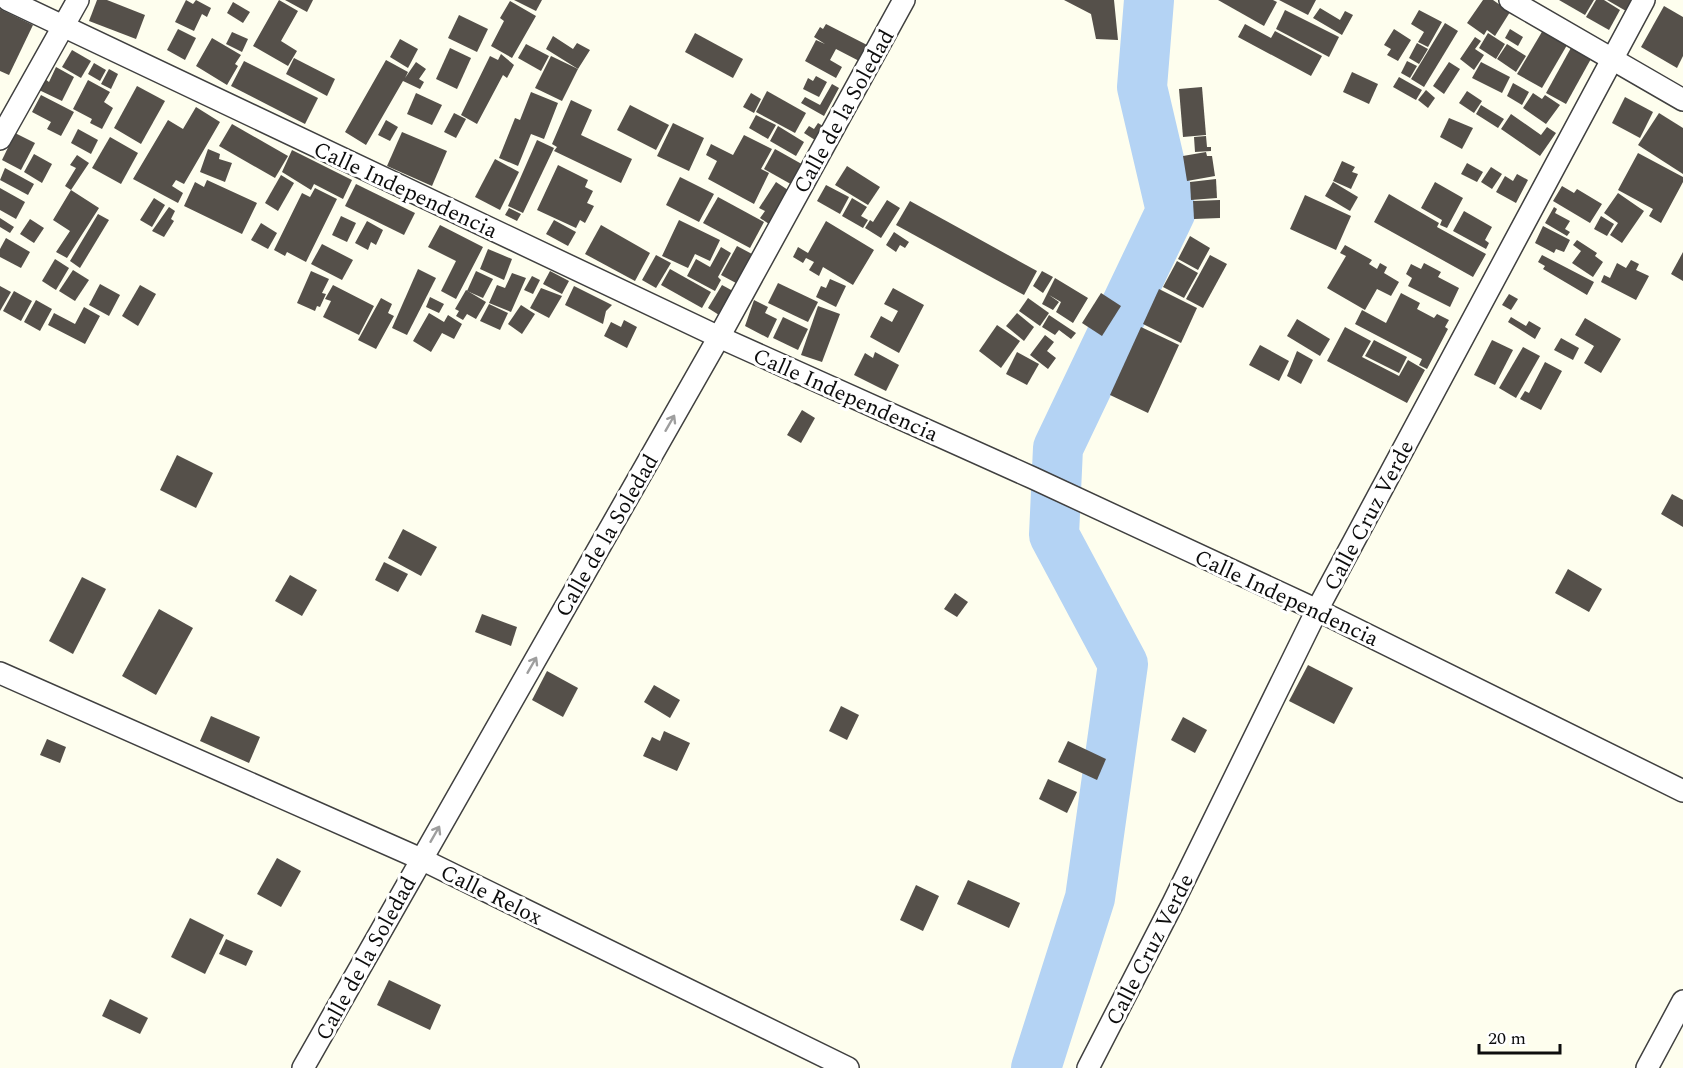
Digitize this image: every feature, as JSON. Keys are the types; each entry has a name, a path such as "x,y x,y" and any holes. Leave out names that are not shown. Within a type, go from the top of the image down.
{"street":[{"name":"Calle Independencia","path":"8,0 719,337 1033,478 1317,610 1683,791"},
{"path":"0,139 78,0"},
{"name":"Calle de la Soledad","path":"303,1068 719,337 904,0"},
{"path":"1510,0 1683,100"},
{"name":"Calle Cruz Verde","path":"1088,1068 1173,903 1317,610 1644,0"},
{"name":"Calle Relox","path":"0,673 421,859 848,1068"},
{"path":"1647,1068 1683,1001"}],"building":[{"path":"97,0 107,0 145,15 136,39 89,21"},
{"path":"186,0 193,4 196,0 211,8 207,17 202,14 194,31 175,22"},
{"path":"279,0 298,11 281,41 297,51 288,66 253,46"},
{"path":"285,0 313,0 307,12"},
{"path":"514,0 542,0 536,11"},
{"path":"1064,0 1114,0 1118,40 1096,39 1091,14"},
{"path":"1218,0 1273,0 1277,2 1264,26"},
{"path":"1279,0 1316,0 1308,15"},
{"path":"1483,0 1493,0 1510,12 1495,36 1487,30 1484,35 1467,23"},
{"path":"1559,0 1594,0 1585,15"},
{"path":"1596,0 1604,0 1620,10 1609,30 1586,17"},
{"path":"1607,0 1633,0 1626,11"},
{"path":"510,1 536,16 512,58 491,46 504,21 500,18"},
{"path":"233,2 250,12 243,23 227,13"},
{"path":"1664,6 1683,17 1683,56 1677,68 1641,47"},
{"path":"1320,8 1340,20 1345,11 1353,15 1342,35 1313,18"},
{"path":"0,9 33,25 9,75 0,71"},
{"path":"1285,10 1339,37 1329,57 1276,29"},
{"path":"1419,10 1442,22 1428,47 1418,42 1424,32 1411,24"},
{"path":"459,15 488,29 477,52 448,38"},
{"path":"1445,23 1458,31 1424,87 1411,79"},
{"path":"826,24 871,47 863,63 836,49 830,60 842,67 836,78 805,61 816,40 825,44 814,37 820,27 823,29"},
{"path":"1245,24 1271,38 1275,31 1322,56 1311,76 1238,37"},
{"path":"1546,25 1570,40 1542,88 1517,74"},
{"path":"178,29 196,38 185,60 167,50"},
{"path":"1394,29 1411,40 1398,61 1387,55 1391,49 1384,45"},
{"path":"1510,29 1523,37 1518,46 1505,38"},
{"path":"232,32 248,39 242,52 226,44"},
{"path":"695,33 743,59 733,78 685,52"},
{"path":"1488,33 1505,44 1496,59 1479,48"},
{"path":"553,36 573,49 577,43 590,50 578,69 546,49"},
{"path":"1475,37 1481,41 1475,49 1484,55 1474,70 1460,59"},
{"path":"212,38 241,55 235,64 238,66 227,85 196,66"},
{"path":"400,39 418,49 408,68 390,57"},
{"path":"1417,43 1428,49 1419,64 1409,58"},
{"path":"526,44 549,56 541,71 518,58"},
{"path":"1507,44 1526,56 1516,72 1497,59"},
{"path":"1572,46 1592,57 1566,104 1546,93"},
{"path":"450,48 471,58 457,89 436,79"},
{"path":"72,50 91,61 81,78 62,67"},
{"path":"501,54 514,65 507,78 503,75 477,124 461,115 490,56 498,60"},
{"path":"551,56 578,69 562,101 535,88"},
{"path":"294,58 335,79 327,96 286,74"},
{"path":"386,60 408,72 405,78 416,62 426,69 419,79 424,82 420,89 403,81 366,145 345,132"},
{"path":"244,61 318,98 305,124 231,86"},
{"path":"1407,61 1417,66 1410,78 1401,73"},
{"path":"1449,62 1460,69 1444,94 1433,86"},
{"path":"1481,62 1510,77 1502,93 1472,78"},
{"path":"94,63 106,70 100,81 88,74"},
{"path":"56,67 74,77 62,101 39,90 45,79 49,82"},
{"path":"109,69 118,74 111,89 101,84"},
{"path":"1352,72 1378,84 1369,104 1343,92"},
{"path":"816,76 827,82 819,97 803,89 808,78 813,81"},
{"path":"1399,77 1422,90 1416,100 1393,87"},
{"path":"88,80 110,92 104,102 113,108 102,129 90,123 92,119 73,109"},
{"path":"1513,83 1529,92 1522,105 1507,96"},
{"path":"832,84 839,88 824,116 801,103 805,97 820,105"},
{"path":"137,86 165,101 141,144 114,128"},
{"path":"1202,87 1206,135 1183,137 1179,89"},
{"path":"1426,90 1435,98 1428,108 1418,100"},
{"path":"767,91 806,113 795,133 756,112"},
{"path":"1467,91 1482,101 1474,113 1459,103"},
{"path":"531,92 558,103 544,139 531,134 518,166 499,158 515,118 520,120"},
{"path":"416,93 442,105 432,125 407,114"},
{"path":"751,93 761,99 754,113 743,107"},
{"path":"1533,93 1542,99 1545,95 1560,105 1546,124 1523,108"},
{"path":"41,95 74,112 61,136 47,129 51,122 32,112"},
{"path":"1625,97 1653,112 1640,138 1612,123"},
{"path":"571,100 592,110 581,135 632,159 621,183 554,151 557,147 552,144"},
{"path":"630,105 669,125 656,150 617,130"},
{"path":"1481,105 1504,119 1498,128 1476,114"},
{"path":"196,107 220,122 184,184 176,180 172,186 183,193 178,203 133,179 168,120 183,129"},
{"path":"454,113 466,119 456,138 444,132"},
{"path":"1659,113 1683,128 1683,174 1638,145"},
{"path":"1511,114 1541,135 1547,127 1556,133 1540,156 1501,129"},
{"path":"756,115 776,125 768,139 749,128"},
{"path":"1449,118 1473,128 1462,149 1440,137"},
{"path":"386,120 398,127 390,141 378,135"},
{"path":"673,123 704,138 689,171 657,156"},
{"path":"818,123 823,126 815,140 804,133 809,126 814,129"},
{"path":"232,124 288,156 275,178 219,146"},
{"path":"778,126 804,142 796,156 770,141"},
{"path":"78,129 98,140 91,154 71,143"},
{"path":"402,132 447,151 432,186 387,166"},
{"path":"15,133 35,143 21,170 2,160"},
{"path":"744,135 772,149 761,169 769,173 754,204 708,179 717,161 706,155 711,144 733,155"},
{"path":"1206,136 1207,147 1211,147 1211,151 1195,152 1194,137"},
{"path":"110,137 138,153 121,184 92,168"},
{"path":"537,140 554,148 523,213 508,206"},
{"path":"208,149 220,154 219,159 232,163 225,182 200,172"},
{"path":"775,149 807,167 796,187 764,169"},
{"path":"292,150 352,180 343,199 314,184 311,190 282,172"},
{"path":"1206,152 1207,156 1212,156 1215,176 1187,181 1183,156"},
{"path":"1638,153 1683,177 1683,182 1661,223 1649,216 1653,209 1618,190"},
{"path":"34,154 52,164 42,183 24,172"},
{"path":"77,155 89,163 71,190 65,186 76,168 70,165"},
{"path":"495,159 519,172 500,210 475,197"},
{"path":"1342,161 1355,167 1352,172 1358,174 1351,189 1333,181"},
{"path":"1467,163 1483,172 1477,182 1461,174"},
{"path":"558,165 588,180 585,187 593,191 587,203 594,206 585,223 580,220 576,228 537,210"},
{"path":"847,166 880,187 868,205 835,185"},
{"path":"1491,167 1502,174 1492,189 1481,182"},
{"path":"5,168 34,184 28,195 0,180"},
{"path":"1517,174 1528,180 1516,203 1496,192 1505,176 1513,181"},
{"path":"281,175 294,183 278,211 265,203"},
{"path":"680,177 714,194 699,222 666,205"},
{"path":"1216,179 1217,198 1191,200 1190,182"},
{"path":"207,180 257,203 242,234 184,206 195,182 204,187"},
{"path":"776,182 791,192 769,224 760,218 765,211 759,208"},
{"path":"1333,182 1358,197 1350,211 1325,196"},
{"path":"1435,182 1463,198 1447,228 1440,225 1442,220 1421,208"},
{"path":"356,184 415,213 404,235 345,206"},
{"path":"826,185 849,197 840,214 817,201"},
{"path":"1562,186 1574,193 1577,189 1602,204 1590,223 1553,201"},
{"path":"0,188 25,202 16,219 0,210"},
{"path":"315,188 337,199 306,262 287,252 285,256 274,250 302,193 310,197"},
{"path":"71,190 99,208 67,258 56,252 70,231 53,220"},
{"path":"1618,193 1644,211 1622,243 1610,235 1618,223 1604,213"},
{"path":"1389,194 1439,223 1437,227 1486,254 1473,277 1374,222"},
{"path":"1305,195 1351,216 1336,250 1290,229"},
{"path":"718,197 764,222 750,248 703,223"},
{"path":"154,198 165,205 152,227 140,220"},
{"path":"852,198 867,207 861,216 868,220 863,228 842,216"},
{"path":"887,200 900,208 881,238 865,228 870,220 873,222"},
{"path":"1220,200 1220,218 1194,219 1193,201"},
{"path":"910,201 1037,271 1024,295 896,225"},
{"path":"169,207 175,211 171,219 174,221 164,237 152,231"},
{"path":"1554,207 1557,209 1555,213 1570,221 1565,229 1570,232 1567,236 1545,223"},
{"path":"509,208 521,214 517,221 505,215"},
{"path":"1464,211 1492,227 1485,240 1489,243 1486,249 1453,231"},
{"path":"98,214 109,220 80,268 70,261"},
{"path":"341,216 356,223 347,242 332,235"},
{"path":"1601,216 1614,224 1607,236 1594,229"},
{"path":"0,218 14,227 10,233 0,227"},
{"path":"30,219 44,228 34,243 20,234"},
{"path":"554,220 576,232 568,246 546,234"},
{"path":"679,220 720,240 710,261 695,254 688,268 662,256"},
{"path":"367,221 383,230 376,245 371,242 368,250 355,243"},
{"path":"826,221 874,250 853,285 823,267 819,276 809,270 814,262 806,258 803,263 793,257 798,247 808,253"},
{"path":"261,223 277,233 268,249 251,240"},
{"path":"440,225 483,247 456,299 441,291 456,261 428,247"},
{"path":"601,225 650,253 635,281 585,254"},
{"path":"1543,226 1570,240 1564,252 1556,249 1554,253 1535,243"},
{"path":"894,232 909,242 905,248 900,245 896,252 886,245"},
{"path":"1190,236 1210,248 1198,270 1178,259"},
{"path":"6,238 30,252 21,268 0,257 0,249"},
{"path":"1577,240 1597,253 1595,256 1603,262 1593,277 1572,263 1581,251 1573,245"},
{"path":"322,244 353,260 342,280 311,264"},
{"path":"1345,245 1372,260 1369,264 1377,269 1380,263 1387,267 1384,273 1399,282 1391,296 1377,289 1365,310 1327,288 1346,256 1340,253"},
{"path":"737,246 752,254 736,283 721,275"},
{"path":"721,247 731,253 718,277 721,280 715,291 687,276 696,259 710,267"},
{"path":"488,249 512,259 504,280 480,269"},
{"path":"1683,252 1683,281 1671,274"},
{"path":"656,255 671,263 656,288 642,280"},
{"path":"1210,255 1227,264 1203,308 1186,299"},
{"path":"1542,255 1594,282 1587,295 1543,269 1545,266 1538,262"},
{"path":"55,259 69,268 56,290 42,281"},
{"path":"1631,260 1639,264 1636,270 1649,276 1636,300 1601,282 1604,275 1610,278 1617,263 1626,268"},
{"path":"1177,261 1198,273 1184,298 1163,287"},
{"path":"1424,263 1441,272 1438,277 1459,288 1450,307 1408,286 1412,278 1406,274 1411,264 1421,269"},
{"path":"418,269 436,278 407,335 392,328"},
{"path":"670,269 711,292 702,308 661,285"},
{"path":"73,270 89,280 75,301 59,291"},
{"path":"311,271 329,279 322,293 326,294 320,307 317,306 315,311 297,303"},
{"path":"476,271 493,279 483,298 467,291"},
{"path":"550,271 569,281 562,294 543,284"},
{"path":"1042,271 1053,277 1043,293 1033,286"},
{"path":"512,273 526,278 511,312 489,303 497,285 505,288"},
{"path":"532,276 540,280 533,294 524,290"},
{"path":"1055,278 1088,298 1073,323 1056,312 1061,302 1049,295 1059,302 1053,310 1042,304"},
{"path":"830,279 846,286 836,307 816,297 821,286 826,288"},
{"path":"778,283 818,302 808,322 768,303"},
{"path":"100,284 120,295 109,316 89,305"},
{"path":"140,285 156,294 138,326 122,316"},
{"path":"333,285 374,306 359,335 323,317 331,301 325,299"},
{"path":"722,285 733,291 719,315 708,308"},
{"path":"0,286 11,292 0,311"},
{"path":"574,286 612,305 606,311 603,324 565,305"},
{"path":"541,288 562,296 549,318 530,308"},
{"path":"893,288 924,305 899,353 870,337 881,316 892,322 898,311 884,304"},
{"path":"1159,289 1197,308 1181,343 1143,324"},
{"path":"466,290 486,302 476,319 467,314 463,320 456,316 459,311 455,309"},
{"path":"14,291 32,301 21,321 3,311"},
{"path":"1101,293 1121,306 1102,336 1082,323"},
{"path":"1401,293 1420,303 1417,309 1434,318 1437,314 1449,320 1445,327 1448,329 1427,369 1419,365 1422,359 1355,324 1362,310 1386,323"},
{"path":"1509,294 1518,299 1511,310 1502,305"},
{"path":"430,297 444,304 439,313 426,307"},
{"path":"381,298 392,304 388,313 394,316 376,349 358,340"},
{"path":"1028,298 1049,313 1040,326 1019,311"},
{"path":"36,300 52,309 40,331 24,322"},
{"path":"754,300 768,307 765,313 777,319 768,338 745,326"},
{"path":"489,304 508,313 500,330 480,321"},
{"path":"521,305 535,314 522,334 508,324"},
{"path":"818,306 840,314 822,362 801,355"},
{"path":"84,307 100,316 85,344 48,325 54,313 75,324"},
{"path":"429,313 444,322 448,315 462,324 454,339 442,333 431,352 413,341"},
{"path":"1017,313 1034,327 1024,341 1006,326"},
{"path":"1049,315 1076,333 1071,339 1059,330 1055,335 1042,327"},
{"path":"783,317 808,329 798,350 773,338"},
{"path":"1511,317 1526,326 1529,321 1541,328 1535,339 1508,322"},
{"path":"1585,318 1621,339 1601,373 1584,363 1594,346 1575,335"},
{"path":"1297,319 1330,339 1320,356 1287,336"},
{"path":"624,320 637,327 627,348 604,336 611,322 621,327"},
{"path":"997,325 1020,341 1001,368 979,351"},
{"path":"1141,327 1179,345 1148,413 1110,395"},
{"path":"1345,327 1371,341 1362,357 1399,376 1408,360 1425,370 1407,403 1327,361"},
{"path":"1045,335 1054,342 1047,351 1056,358 1048,369 1030,355"},
{"path":"1561,338 1579,348 1573,360 1554,350"},
{"path":"1374,340 1407,357 1399,373 1365,356"},
{"path":"1492,340 1513,350 1495,385 1474,375"},
{"path":"1260,345 1289,361 1279,381 1249,365"},
{"path":"1523,347 1540,356 1516,398 1499,388"},
{"path":"1297,351 1313,360 1301,384 1287,376"},
{"path":"875,352 899,365 886,391 854,375 865,353 873,358"},
{"path":"1017,352 1039,364 1027,385 1006,374"},
{"path":"1545,362 1562,371 1541,410 1520,399 1525,391 1529,393"},
{"path":"802,410 815,418 801,443 787,435"},
{"path":"177,455 213,473 196,508 160,490"},
{"path":"1672,494 1683,500 1683,527 1661,514"},
{"path":"403,529 437,547 421,576 388,558"},
{"path":"384,562 408,574 398,592 375,580"},
{"path":"1568,569 1602,589 1589,612 1555,593"},
{"path":"290,575 317,590 302,616 275,601"},
{"path":"82,577 106,589 73,654 49,641"},
{"path":"955,593 968,602 957,617 944,609"},
{"path":"159,609 193,628 156,695 122,676"},
{"path":"482,614 517,627 511,646 475,632"},
{"path":"1308,665 1353,688 1334,724 1289,701"},
{"path":"547,671 578,688 563,717 532,700"},
{"path":"654,685 680,700 670,718 644,702"},
{"path":"841,706 859,715 847,740 829,731"},
{"path":"211,716 260,737 249,763 200,741"},
{"path":"1183,717 1207,730 1195,753 1171,740"},
{"path":"664,731 690,743 677,771 643,756 652,737 660,741"},
{"path":"47,739 66,747 60,763 40,755"},
{"path":"1068,741 1106,759 1097,780 1058,762"},
{"path":"1048,779 1077,792 1067,813 1039,799"},
{"path":"277,858 301,871 281,907 257,894"},
{"path":"968,880 1020,903 1009,928 957,904"},
{"path":"916,885 939,896 923,931 900,920"},
{"path":"190,918 224,935 205,974 171,957"},
{"path":"226,939 253,951 246,966 219,954"},
{"path":"389,980 441,1005 430,1030 377,1005"},
{"path":"110,999 148,1018 140,1034 102,1016"}],"waterway":[{"path":"1036,1068 1090,898 1123,664 1054,535 1058,448 1171,211 1142,87 1149,0"}]}
